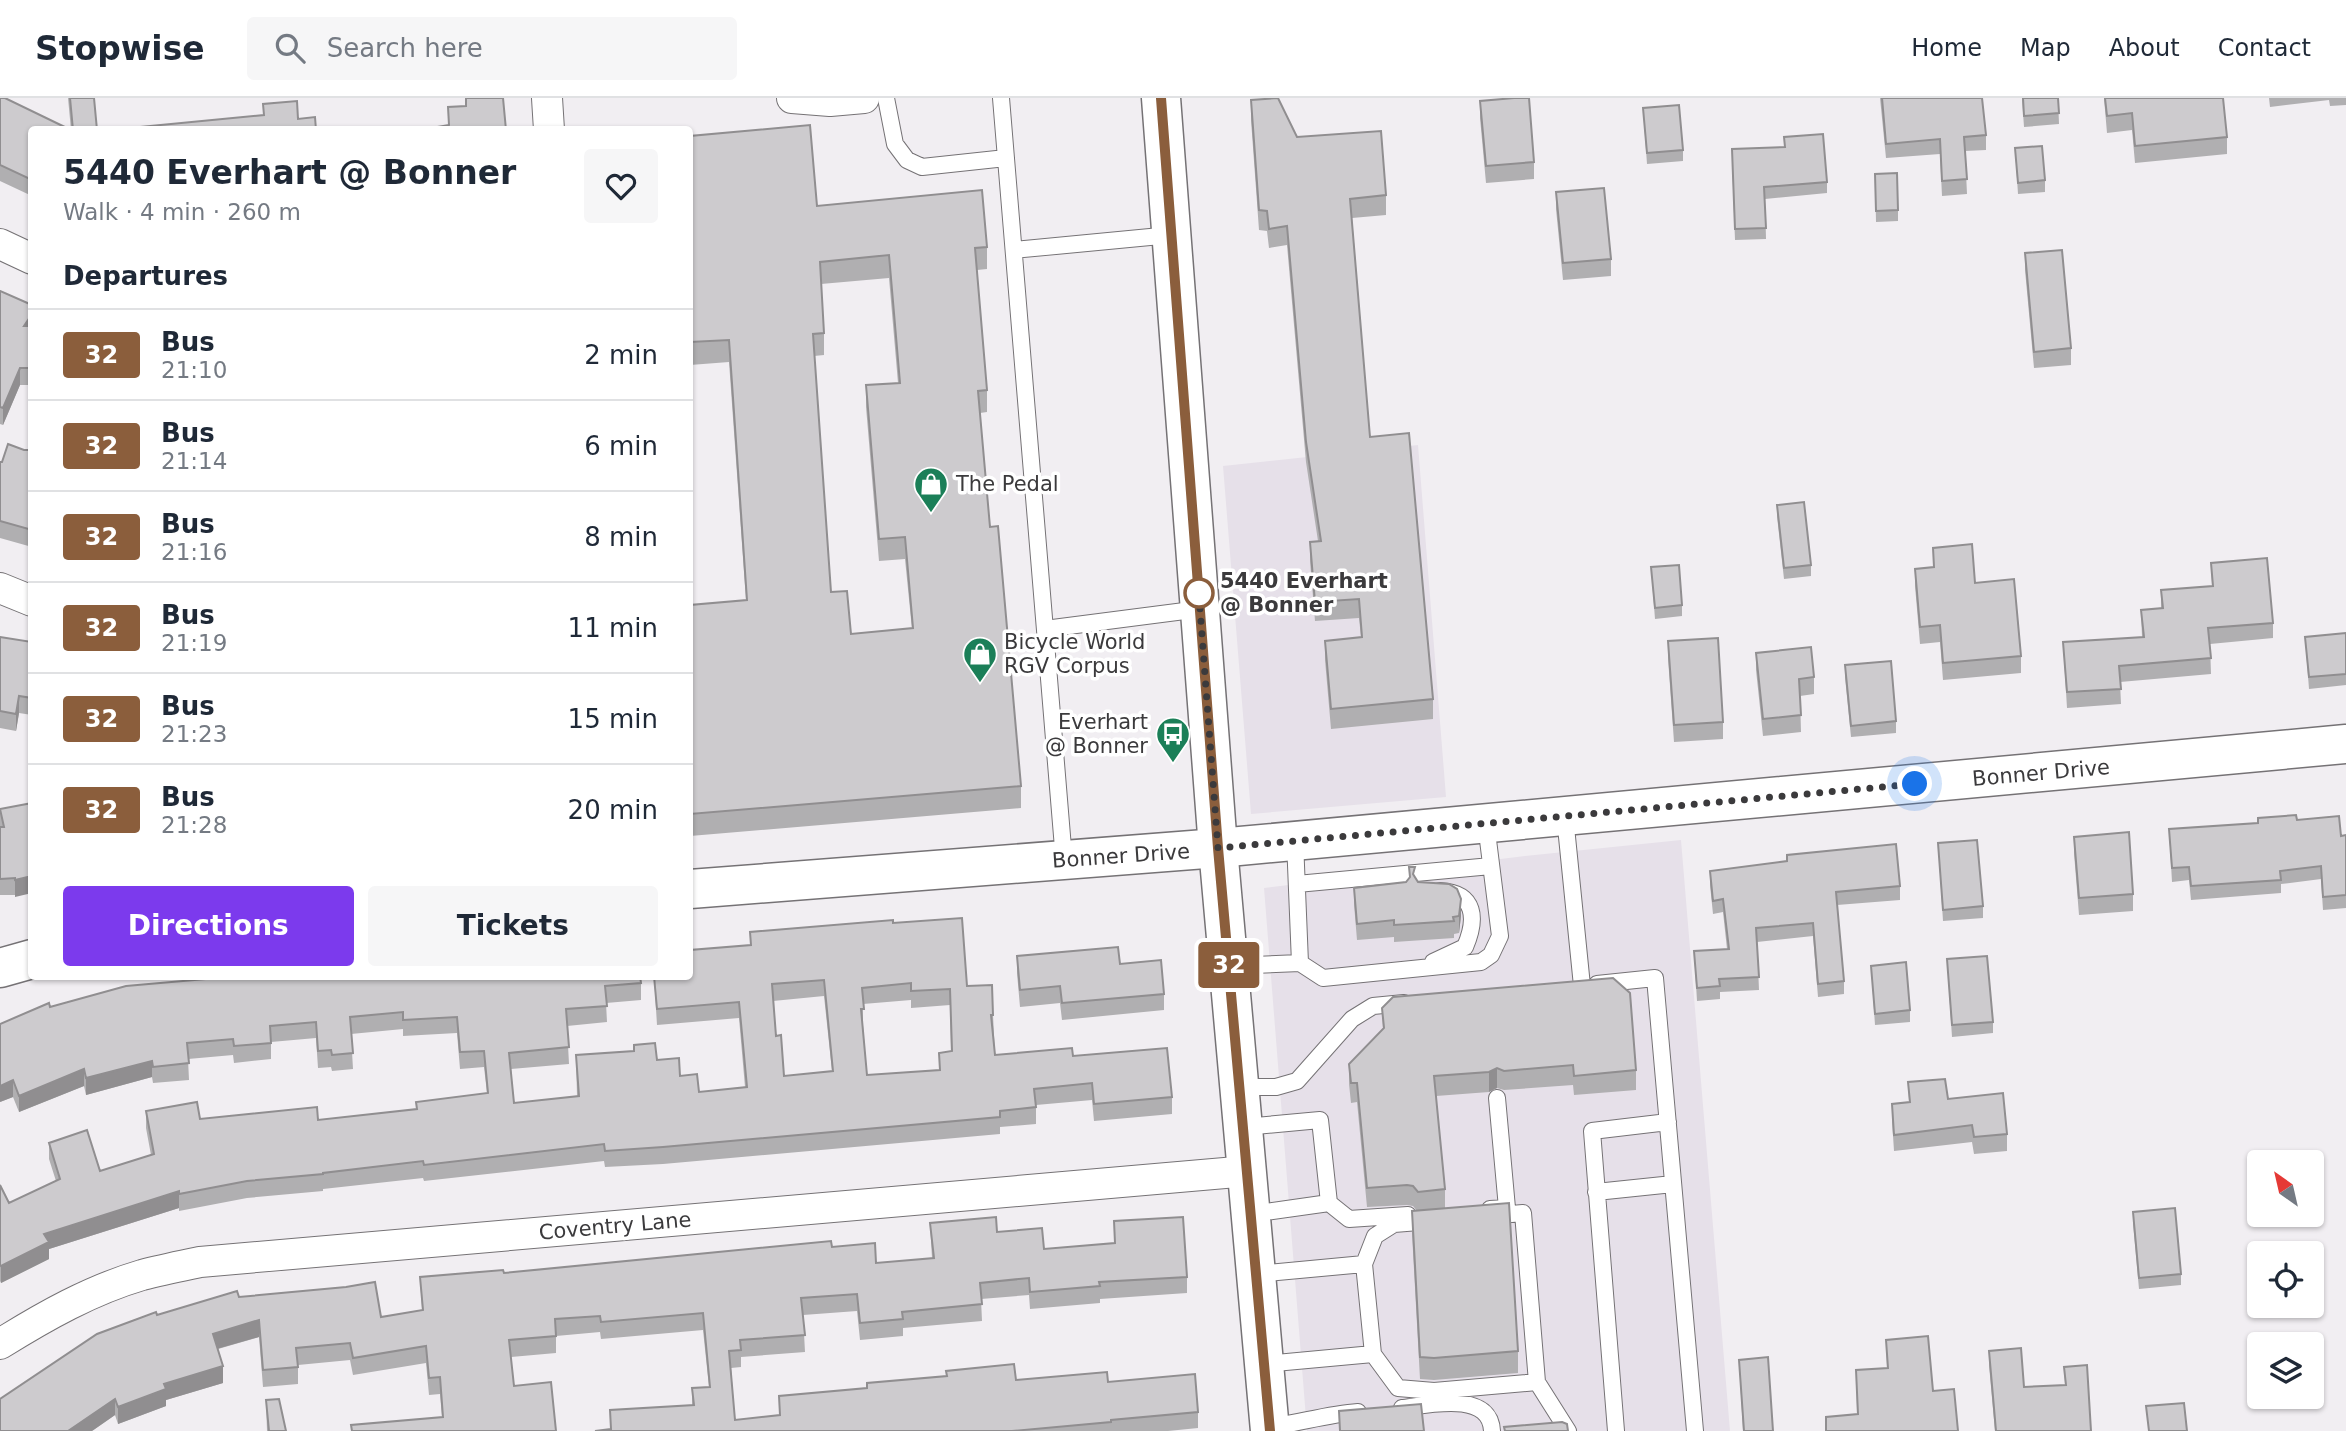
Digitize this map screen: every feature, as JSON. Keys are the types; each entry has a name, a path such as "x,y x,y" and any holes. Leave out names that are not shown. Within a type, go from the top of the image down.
{"street":[{"path":"547,98 550,126"},
{"path":"810,99 864,98"},
{"path":"1161,98 1218,848 1270,1429"},
{"path":"0,244 28,257"},
{"path":"0,588 28,599"},
{"name":"Bonner Drive","path":"693,889 1218,848 2346,744"},
{"path":"0,968 28,960"},
{"name":"Coventry Lane","path":"0,1344 51,1313 98,1291 142,1275 200,1262 1248,1171"}],"lane":[{"path":"886,98 895,144 907,160 922,167 1006,158"},
{"path":"1001,98 1064,860"},
{"path":"1014,250 1172,235"},
{"path":"1045,629 1200,609"},
{"path":"1565,817 1575,986 1656,978 1695,1431"},
{"path":"1229,967 1300,963 1323,978 1481,962 1491,955 1500,936 1486,824"},
{"path":"1295,841 1300,963"},
{"path":"1297,884 1491,866"},
{"path":"1336,880 1373,892 1400,890"},
{"path":"1418,968 1465,947 1472,931 1471,906 1461,896 1453,891 1423,890"},
{"path":"1240,1087 1276,1087 1297,1081 1352,1019 1373,1006 1414,1002"},
{"path":"1497,1098 1507,1208 1470,1214 1523,1213 1537,1382 1568,1431"},
{"path":"1244,1127 1320,1120 1329,1203 1349,1219 1444,1216 1394,1224 1375,1236 1364,1264 1373,1354 1398,1388 1434,1391 1537,1382"},
{"path":"1616,1431 1592,1131 1668,1122"},
{"path":"1596,1192 1673,1184"},
{"path":"1251,1214 1329,1203"},
{"path":"1257,1273 1364,1264"},
{"path":"1264,1364 1373,1354"},
{"path":"1270,1429 1333,1414 1456,1403 1473,1405 1486,1415 1493,1431"}],"shaded area":[{"path":"1418,445 1446,797 1251,814 1223,466"},
{"path":"1681,840 1730,1431 1307,1431 1264,888"}],"building":[{"path":"0,98 63,126 28,126 28,178 0,165"},
{"path":"70,98 94,98 97,126 73,126"},
{"path":"466,98 503,98 506,126 443,126 449,125 448,107 466,106"},
{"path":"1278,98 1297,137 1381,131 1386,195 1350,199 1370,437 1409,433 1433,699 1331,709 1325,641 1362,637 1359,599 1315,602 1310,542 1321,541 1306,442 1287,226 1269,229 1267,211 1259,210 1251,100"},
{"path":"1529,98 1534,162 1486,166 1480,101"},
{"path":"1882,98 1982,98 1986,135 1964,137 1967,179 1942,181 1940,139 1886,144"},
{"path":"2023,98 2058,98 2059,113 2024,116"},
{"path":"2105,98 2223,98 2227,137 2135,146 2132,113 2107,116"},
{"path":"297,101 298,119 315,117 316,126 150,126 264,115 263,104"},
{"path":"1679,105 1683,150 1647,153 1643,108"},
{"path":"810,125 817,206 982,190 987,247 975,248 987,390 978,391 990,527 998,526 1021,786 693,814 693,605 747,600 729,340 693,342 693,136","holes":["889,255 900,383 866,385 879,539 905,537 913,628 851,634 847,591 831,592 813,334 824,333 820,262"]},
{"path":"1823,134 1827,182 1764,187 1766,228 1735,229 1732,149 1785,147 1784,137"},
{"path":"2042,146 2045,180 2018,183 2015,148"},
{"path":"1897,173 1898,210 1876,211 1875,174"},
{"path":"1604,188 1611,259 1563,263 1556,192"},
{"path":"2062,250 2071,348 2034,352 2025,253"},
{"path":"0,291 28,303 28,320 24,326 28,326 28,368 20,368 3,408 0,407"},
{"path":"8,444 28,450 28,529 0,521 2,462"},
{"path":"1804,502 1811,565 1784,568 1777,505"},
{"path":"1972,544 1975,583 2014,579 2021,656 1943,663 1940,625 1920,627 1915,569 1934,567 1933,548"},
{"path":"2267,558 2273,623 2208,628 2211,658 2119,666 2121,689 2067,692 2063,642 2144,637 2141,610 2163,608 2161,590 2213,586 2211,563"},
{"path":"1679,565 1682,605 1655,608 1651,567"},
{"path":"2346,633 2346,674 2309,677 2305,637"},
{"path":"0,637 28,641 28,697 19,696 16,714 0,711"},
{"path":"1718,638 1723,722 1674,725 1668,641"},
{"path":"1811,647 1814,677 1799,679 1801,715 1763,719 1756,653"},
{"path":"1891,661 1896,721 1851,726 1845,665"},
{"path":"28,804 28,877 0,879 0,827 4,827 0,809"},
{"path":"2296,815 2297,820 2339,816 2341,836 2346,835 2346,895 2323,897 2321,866 2280,871 2281,880 2191,886 2189,867 2172,868 2169,829 2258,823 2258,818"},
{"path":"2129,832 2133,894 2079,898 2074,837"},
{"path":"1977,840 1983,906 1943,910 1938,843"},
{"path":"1896,844 1900,886 1836,892 1844,981 1818,984 1813,923 1756,928 1759,977 1719,979 1720,986 1697,988 1694,951 1729,949 1723,899 1713,901 1710,871 1787,861 1787,855"},
{"path":"1409,867 1415,867 1413,874 1418,882 1449,884 1457,889 1461,899 1459,916 1453,917 1454,921 1394,925 1394,920 1357,924 1354,888 1406,882 1410,877"},
{"path":"962,918 967,986 992,985 991,1015 995,1055 1072,1048 1073,1056 1167,1048 1172,1097 1094,1104 1092,1083 1034,1089 1036,1107 1000,1111 1000,1117 605,1151 604,1144 424,1165 423,1161 247,1181 179,1194 179,1191 44,1234 49,1242 0,1265 0,1185 9,1203 60,1179 49,1143 87,1130 100,1171 154,1154 146,1111 197,1102 200,1119 317,1107 318,1120 417,1109 416,1102 488,1093 484,1051 460,1052 457,1017 403,1020 403,1012 350,1017 353,1053 332,1055 331,1050 318,1051 316,1022 270,1026 271,1043 234,1046 233,1039 187,1043 189,1063 153,1067 152,1061 86,1078 84,1069 19,1096 13,1080 0,1086 0,1024 49,1003 50,1007 126,986 194,980 641,980 641,983 605,986 607,1006 566,1009 569,1047 509,1053 514,1103 579,1096 576,1055 634,1051 634,1045 655,1043 657,1060 679,1058 680,1076 697,1074 699,1092 747,1087 739,1002 657,1009 654,980 693,980 693,950 751,945 750,932 893,920 893,923","holes":["824,980 833,1071 784,1076 781,1035 776,1036 772,984","911,983 911,991 950,989 952,1051 939,1053 940,1070 867,1075 861,1009 864,1009 862,988"]},
{"path":"1118,947 1120,964 1161,960 1164,994 1062,1003 1060,986 1020,990 1017,956"},
{"path":"1987,956 1993,1022 1952,1025 1947,959"},
{"path":"1906,962 1910,1010 1875,1014 1871,966"},
{"path":"1613,978 1630,993 1636,1070 1574,1076 1573,1065 1504,1071 1497,1068 1489,1072 1434,1076 1445,1189 1418,1192 1413,1186 1407,1185 1367,1188 1357,1083 1351,1083 1349,1064 1384,1028 1382,1008 1393,997"},
{"path":"1945,1079 1948,1099 2003,1093 2007,1134 1974,1137 1972,1125 1894,1135 1892,1104 1910,1102 1908,1082"},
{"path":"1509,1203 1518,1351 1420,1357 1412,1211"},
{"path":"2175,1208 2181,1274 2139,1278 2133,1212"},
{"path":"996,1217 997,1232 1042,1228 1044,1249 1115,1243 1114,1221 1183,1217 1187,1277 1099,1282 1100,1286 1030,1292 1029,1278 980,1283 982,1304 902,1312 903,1319 860,1323 857,1294 801,1298 805,1335 740,1340 741,1350 729,1351 735,1420 780,1415 779,1396 867,1388 867,1383 947,1376 946,1371 1014,1364 1016,1380 1107,1372 1108,1382 1195,1374 1198,1412 1012,1431 595,1431 611,1429 610,1410 694,1405 692,1388 710,1387 703,1313 601,1322 600,1316 555,1319 556,1336 509,1340 514,1386 551,1382 556,1431 352,1431 351,1425 443,1417 440,1377 429,1378 426,1346 353,1358 350,1343 296,1348 298,1367 263,1370 259,1320 213,1334 223,1366 164,1384 166,1389 118,1407 115,1399 68,1431 0,1431 0,1399 97,1334 156,1312 157,1315 237,1291 239,1297 375,1282 381,1317 423,1310 420,1277 503,1270 504,1273 831,1241 832,1247 875,1243 876,1263 934,1258 930,1223"},
{"path":"1928,1336 1933,1391 1954,1389 1958,1431 1826,1431 1826,1417 1858,1414 1856,1370 1888,1368 1886,1340"},
{"path":"2021,1348 2024,1387 2066,1385 2064,1367 2087,1365 2091,1431 1996,1431 1989,1351"},
{"path":"1768,1357 1773,1431 1744,1431 1739,1360"},
{"path":"279,1399 286,1431 269,1431 266,1400"},
{"path":"2184,1403 2187,1431 2149,1431 2146,1406"},
{"path":"1421,1404 1424,1431 1340,1431 1339,1411"},
{"path":"1562,1422 1567,1424 1568,1431 1505,1431 1504,1427"}],"bus line":[{"name":"32","path":"1161,98 1218,848 1270,1431"}],"place":[{"name":"The Pedal","path":"931,514"},
{"name":"5440 Everhart @ Bonner","path":"1199,593"},
{"name":"Bicycle World RGV Corpus","path":"980,684"},
{"name":"Everhart @ Bonner","path":"1173,764"}],"route":[{"path":"1199,593 1198,582 1218,848 1915,784"}]}
